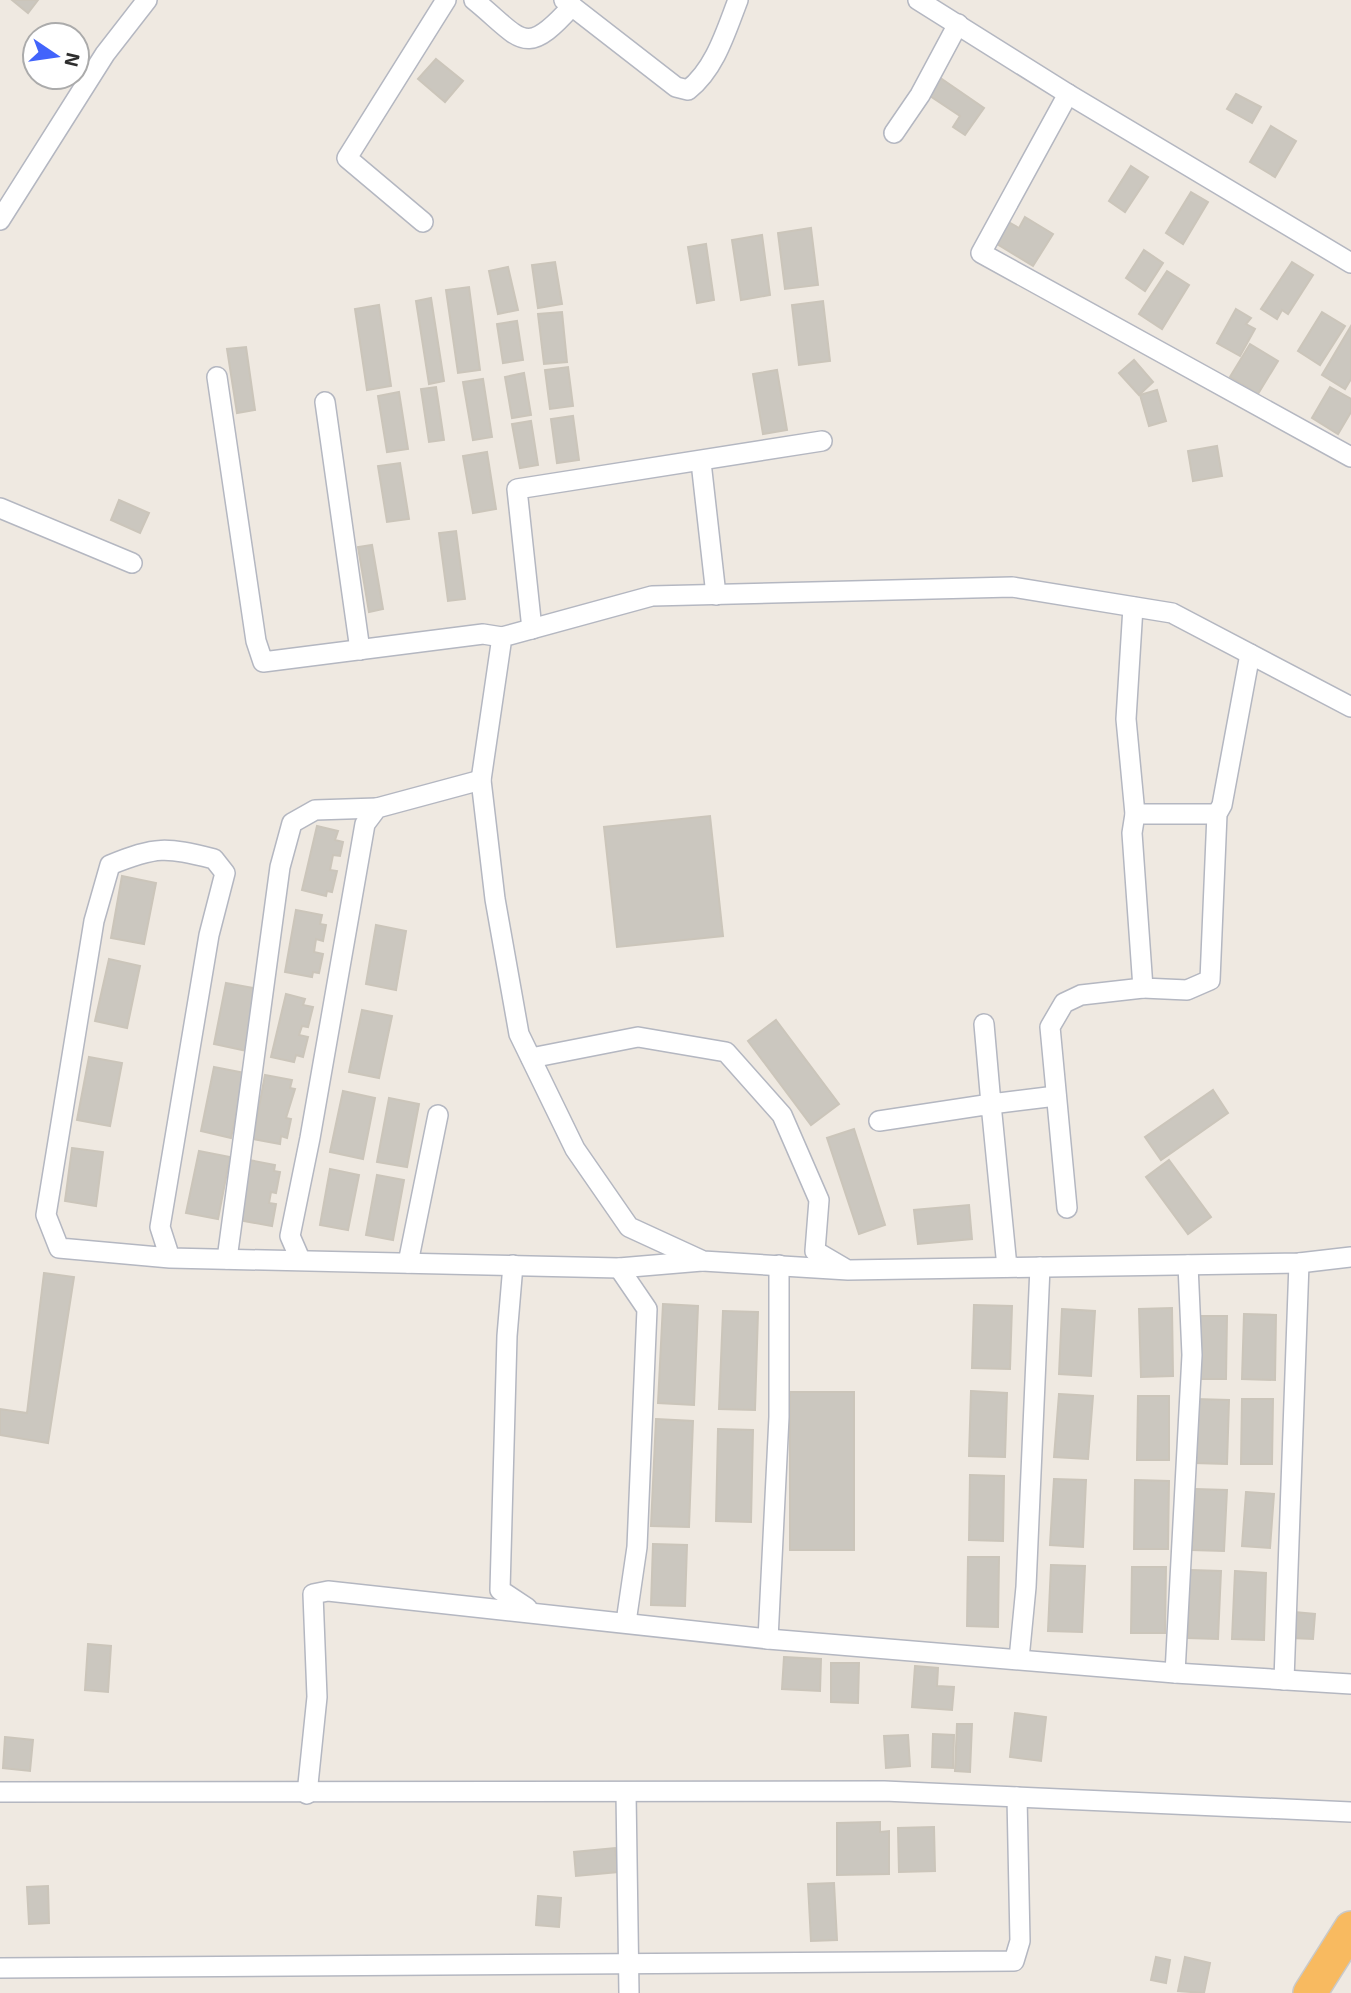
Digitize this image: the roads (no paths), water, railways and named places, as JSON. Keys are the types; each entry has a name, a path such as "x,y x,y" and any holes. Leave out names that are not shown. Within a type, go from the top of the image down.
{"highway":[{"path":"1310,1993 1351,1928"}],"street":[{"path":"0,219 105,54 147,0"},
{"path":"423,222 347,158 446,0"},
{"path":"474,0 520,37 534,40 548,33 568,3 676,87 688,90 698,82 712,61 738,0"},
{"path":"918,0 1068,94 1351,263"},
{"path":"894,133 920,95 958,24"},
{"path":"1068,94 981,253 1351,457"},
{"path":"217,377 256,641 262,662 483,634 502,637 652,596 1012,587 1171,613 1351,707"},
{"path":"325,402 360,650"},
{"path":"532,629 517,489 822,441"},
{"path":"701,461 716,595"},
{"path":"0,508 132,563"},
{"path":"1133,607 1126,719 1135,814 1132,833 1143,988"},
{"path":"502,637 481,780 495,899 519,1034 575,1149 629,1227 703,1261"},
{"path":"1067,1208 1050,1027 1064,1003 1081,995 1143,988 1187,990 1210,981 1217,814 1222,805 1250,654"},
{"path":"227,1259 279,867 292,823 315,810 377,808 481,780"},
{"path":"300,1259 290,1236 310,1138 365,824 377,808"},
{"path":"1135,814 1217,814"},
{"path":"170,1258 160,1227 209,935 225,873 214,859 182,851 150,849 110,865 94,921 46,1215 59,1248 170,1258 619,1268 703,1261 848,1270 1298,1263 1351,1257"},
{"path":"984,1024 1007,1267"},
{"path":"531,1058 638,1037 726,1052 782,1115 820,1200 815,1251 848,1270"},
{"path":"879,1121 1056,1096"},
{"path":"408,1262 438,1115"},
{"path":"1284,1680 1298,1263"},
{"path":"513,1265 507,1336 500,1590 531,1611"},
{"path":"768,1639 779,1418 779,1265"},
{"path":"1175,1673 1192,1355 1188,1265"},
{"path":"1019,1659 1026,1587 1040,1267"},
{"path":"619,1268 647,1308 637,1547 626,1622"},
{"path":"307,1794 317,1697 313,1594 328,1591 531,1611 768,1639 1175,1673 1351,1684"},
{"path":"0,1792 307,1794 884,1791 1351,1812"},
{"path":"626,1793 629,1993"},
{"path":"0,1968 1014,1961 1020,1941 1017,1797"}]}
